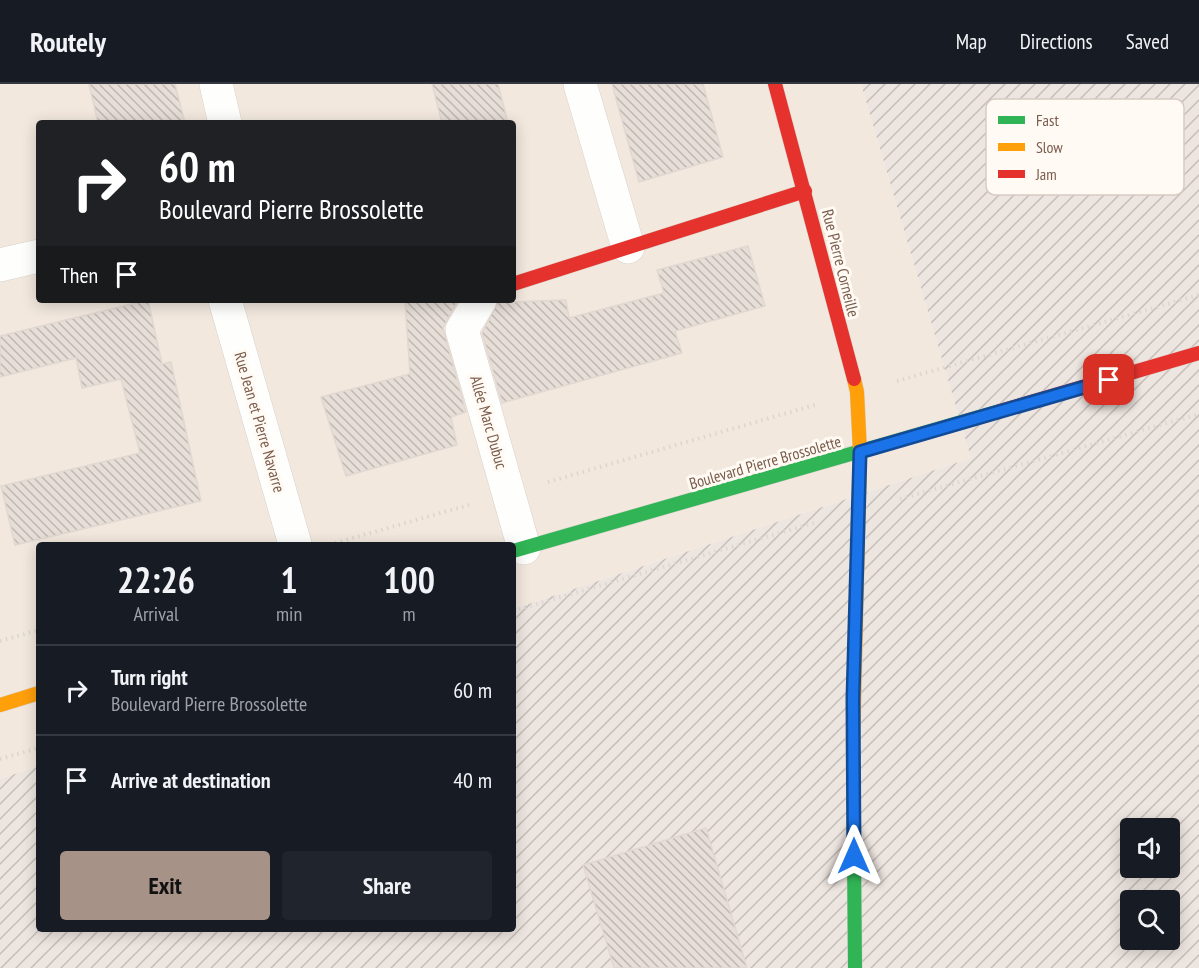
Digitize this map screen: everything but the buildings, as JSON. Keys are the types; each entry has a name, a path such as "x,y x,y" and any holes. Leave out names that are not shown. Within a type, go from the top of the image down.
{"street":[{"path":"216,84 224,120"},
{"path":"580,84 628,247"},
{"name":"Rue Pierre Corneille","path":"775,84 857,392 860,452 853,698 855,968"},
{"path":"516,283 805,191"},
{"path":"0,265 36,257"},
{"name":"Rue Jean et Pierre Navarre","path":"226,303 294,542"},
{"name":"Allée Marc Dubuc","path":"478,303 462,330 509,494 518,549"},
{"name":"Boulevard Pierre Brossolette","path":"518,549 1199,354"},
{"path":"0,705 36,694"}],"path":[{"path":"336,542 1199,295"},
{"path":"516,610 1199,414"},
{"path":"0,641 36,631"},
{"path":"0,759 36,749"}],"shaded area":[{"path":"0,84 861,84 971,458 516,608 516,542 36,542 36,767 0,779"},
{"path":"861,84 1199,84 1199,968 0,968 0,779 36,767 36,932 516,932 516,608 971,458"}],"traffic: fast":[{"path":"516,550 1000,411"},
{"path":"853,743 855,968"}],"traffic: slow":[{"path":"853,743 860,452 857,392 854,379"},
{"path":"0,705 36,694"}],"traffic: jam":[{"path":"775,84 854,379"},
{"path":"516,283 805,191"},
{"path":"1000,411 1199,353"}],"route":[{"path":"854,856 853,698 860,452 1109,380"}]}
